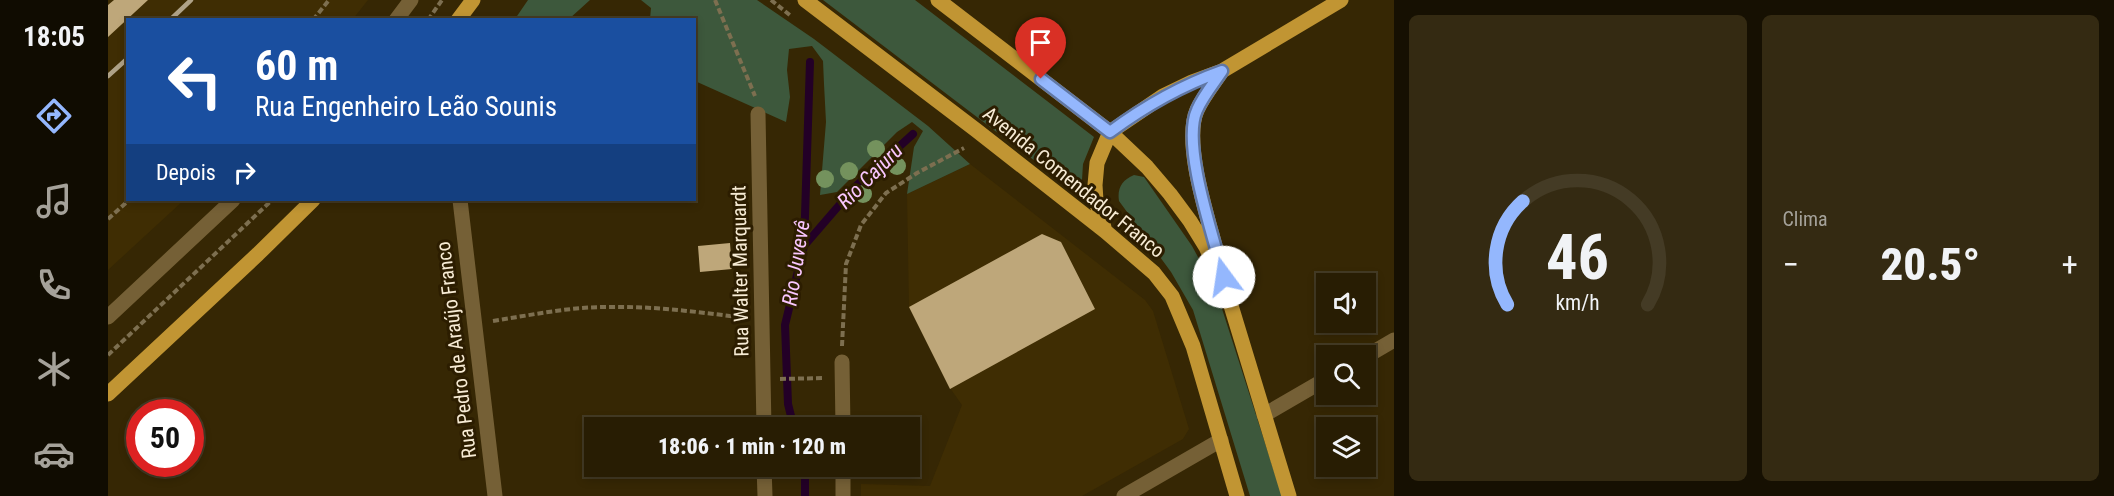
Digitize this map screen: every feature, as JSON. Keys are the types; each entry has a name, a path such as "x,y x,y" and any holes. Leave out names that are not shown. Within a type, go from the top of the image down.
{"main road":[{"path":"460,18 473,0"},
{"name":"Avenida Comendador Franco","path":"805,0 968,123 1105,231 1154,273 1172,296 1193,346 1237,496"},
{"name":"Avenida Comendador Franco","path":"938,0 1110,132 1147,167 1190,221 1206,247 1229,299 1289,496"},
{"path":"1105,231 1096,201 1095,185 1097,164 1110,132 1163,96 1222,71 1341,0"},
{"path":"1222,71 1197,111 1192,131 1192,148 1229,299"},
{"path":"108,394 312,201"}],"street":[{"path":"398,18 411,0"},
{"name":"Rua Walter Marquardt","path":"758,114 764,417"},
{"path":"108,317 232,201"},
{"name":"Rua Pedro de Araújo Franco","path":"460,201 495,496"},
{"path":"1376,351 1394,340"},
{"path":"842,362 843,417"},
{"path":"1264,415 1316,385"},
{"path":"1124,496 1221,440"},
{"path":"764,477 765,496"},
{"path":"843,477 843,496"}],"path":[{"path":"316,18 329,0"},
{"path":"429,18 442,0"},
{"path":"715,0 756,96 758,114"},
{"path":"771,0 798,21"},
{"path":"955,141 973,155"},
{"path":"842,362 842,314 846,264 861,225 886,194 917,173 964,148"},
{"path":"108,219 128,201"},
{"path":"108,355 271,201"},
{"path":"474,324 565,310 606,307 653,307 762,320"},
{"path":"786,379 815,379"}],"shaded area":[{"path":"108,0 368,0 354,18 126,18 126,201 183,201 108,270"},
{"path":"970,164 1145,300 1153,311 1189,429 1183,439 1082,496 861,496 861,484 930,486 962,405 950,388 909,307 907,194"}],"green space":[{"path":"528,0 590,0 570,18 516,18"},
{"path":"641,0 757,0 814,39 928,126 970,164 907,194 914,147 923,131 912,122 897,132 837,192 820,195 826,122 823,61 812,46 789,49 787,70 790,97 786,122 696,81 696,18 650,18 651,8"},
{"path":"823,0 915,0 1094,137 1083,164 1081,196"},
{"path":"1134,175 1144,177 1192,246 1216,290 1282,496 1250,496 1193,310 1171,272 1119,201 1121,185"}],"building":[{"path":"114,0 148,0 108,37 108,5"},
{"path":"1042,234 1061,242 1095,309 950,389 909,307"},
{"path":"730,243 732,269 700,272 698,246"}],"waterway":[{"name":"Rio Juvevê","path":"791,417 788,404 785,325 804,246 810,62"},
{"name":"Rio Cajuru","path":"804,246 854,188 913,134"},
{"name":"Rio Juvevê","path":"805,477 805,496"}],"railway":[{"path":"172,18 191,0"},
{"path":"108,76 126,60"}],"route":[{"path":"1041,79 1110,132 1163,96 1222,71 1197,111 1192,131 1192,148 1224,277"}]}
